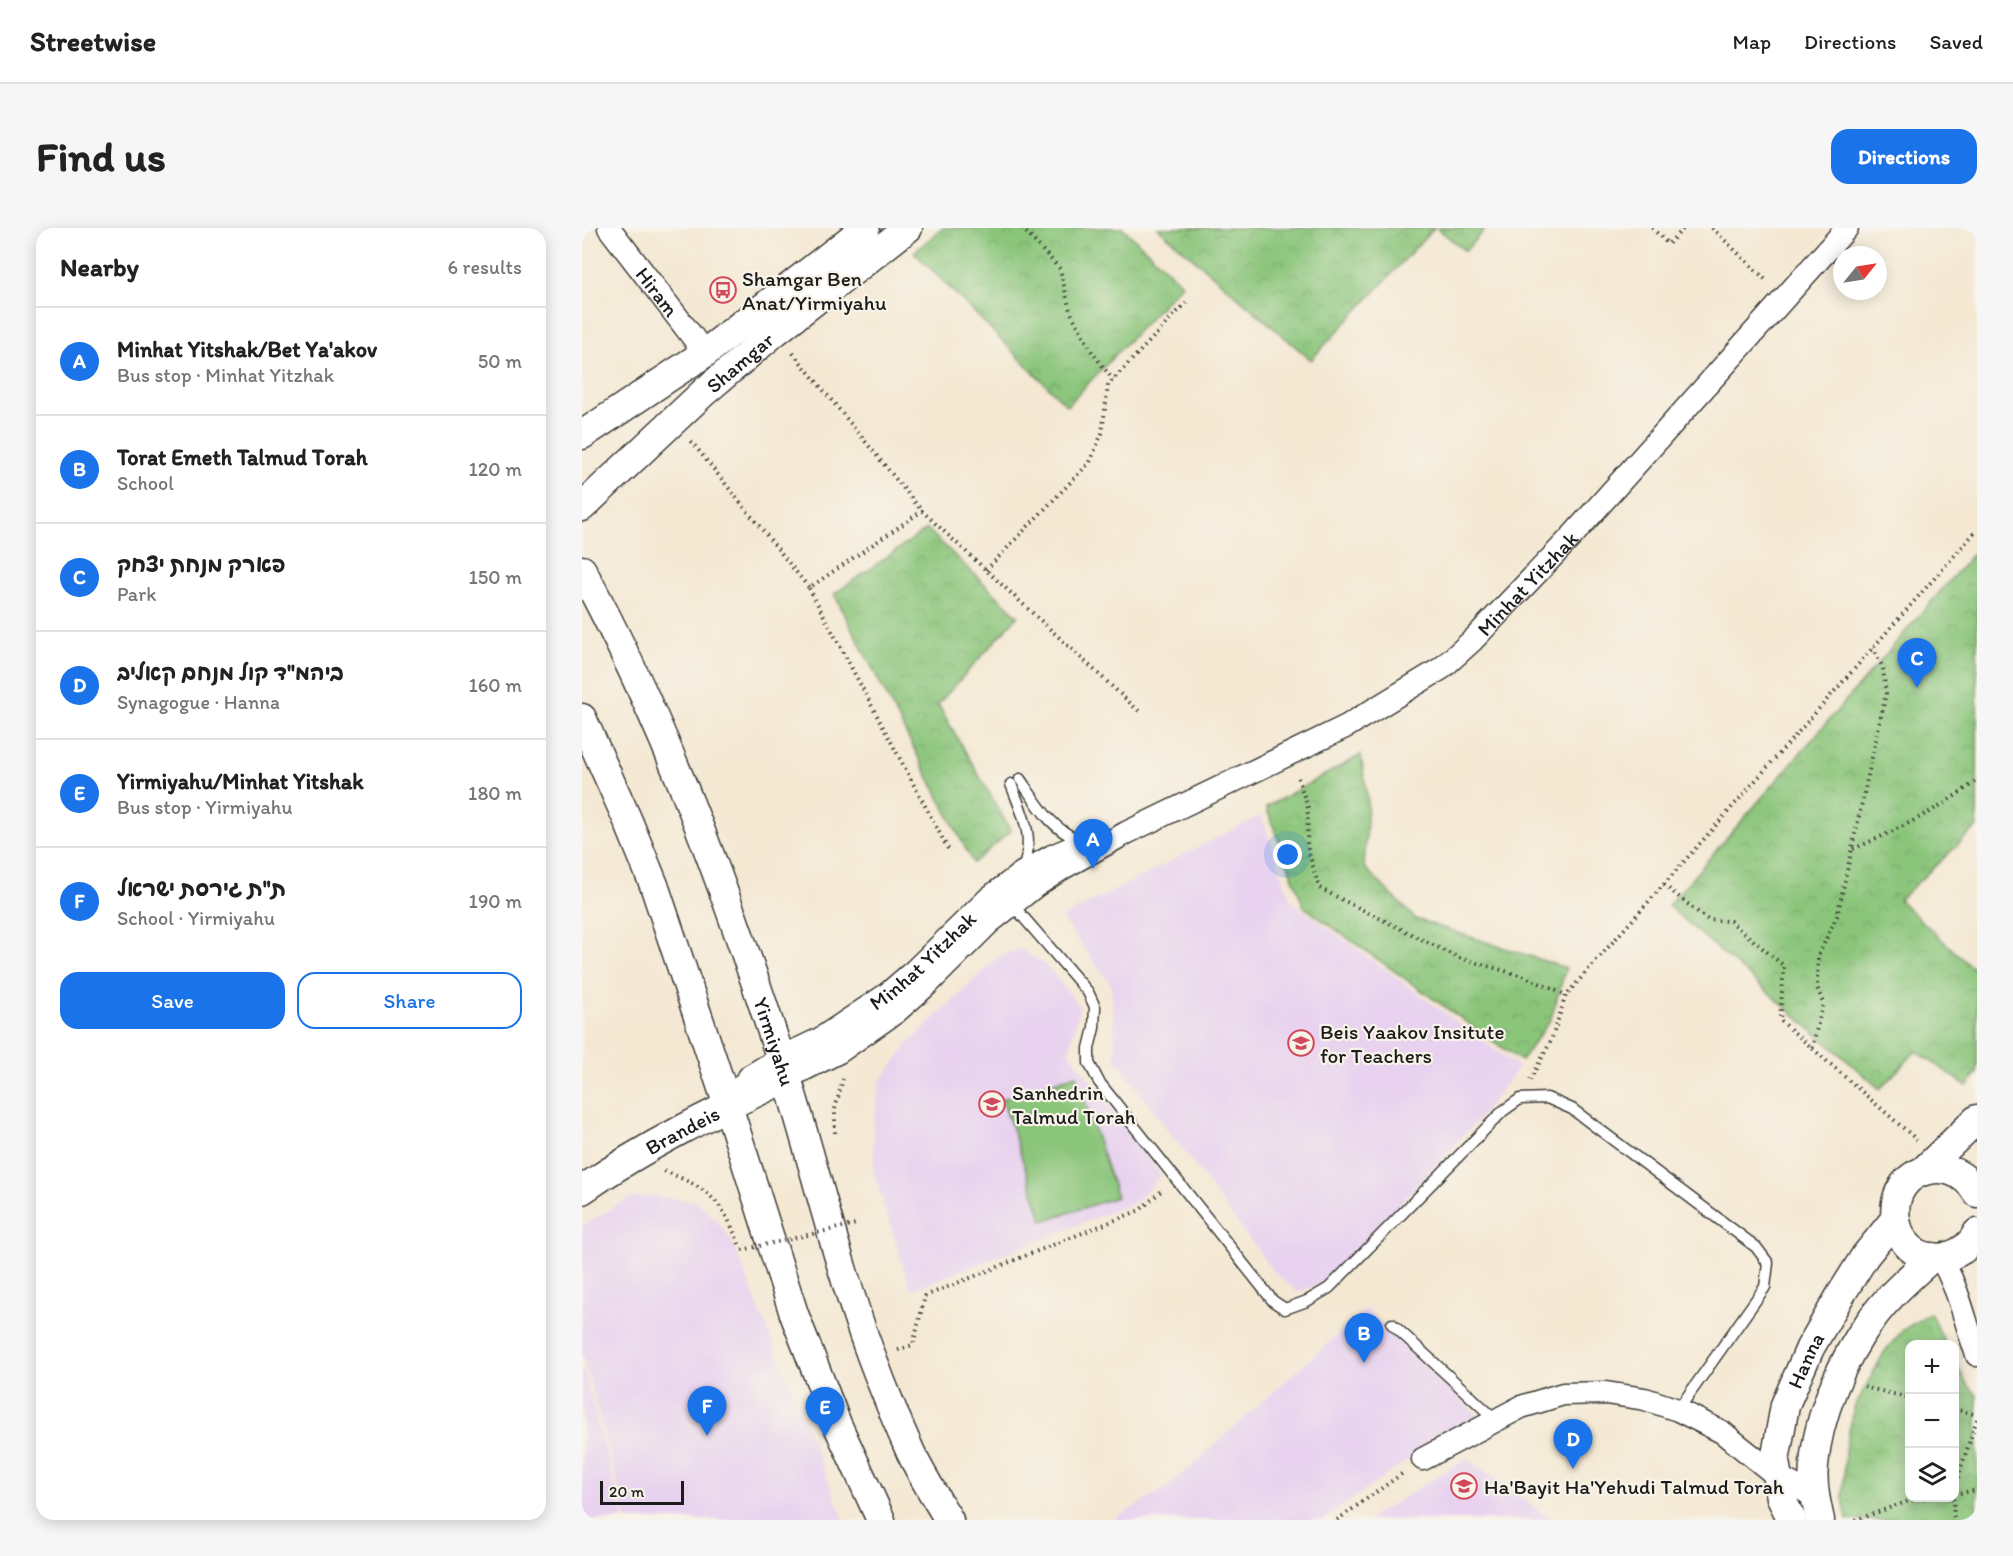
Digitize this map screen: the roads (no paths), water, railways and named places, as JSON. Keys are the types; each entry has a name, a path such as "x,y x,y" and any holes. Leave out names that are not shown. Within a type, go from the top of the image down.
{"street":[{"name":"Hiram","path":"609,228 705,354"},
{"name":"Shamgar","path":"582,435 705,354 865,228"},
{"name":"Shamgar","path":"582,507 703,393 908,228"},
{"name":"Minhat Yitzhak","path":"783,1068 839,1052 896,1012 929,983 989,923 1063,867 1126,833 1347,726 1442,668 1572,536 1847,228"},
{"name":"Yirmiyahu","path":"582,570 632,669 705,840 783,1068 872,1358 912,1453 949,1520"},
{"path":"582,718 654,885 794,1314 837,1424 881,1520"},
{"name":"Minhat Yitzhak","path":"783,1068 820,1039 886,995 990,897 1022,873 1052,856 1083,843 1126,833"},
{"name":"Brandeis","path":"582,1190 630,1158 688,1125 728,1106 783,1068"},
{"path":"1973,1241 1954,1254 1936,1257 1919,1253 1907,1244 1894,1220 1895,1204 1900,1191 1910,1179 1923,1172 1977,1119"},
{"path":"1923,1172 1937,1169 1952,1171 1965,1178 1976,1188"},
{"name":"Hanna","path":"1792,1520 1781,1498 1775,1461 1785,1406 1810,1347 1865,1256 1894,1220"},
{"path":"1973,1241 1964,1276 1966,1303 1974,1345"},
{"path":"1936,1257 1956,1287 1974,1345"},
{"name":"Hanna","path":"1817,1508 1814,1465 1823,1417 1844,1365 1870,1320 1900,1287 1936,1257"},
{"path":"1423,1459 1521,1407 1563,1394 1606,1393 1645,1399 1678,1410 1722,1432 1817,1508"}],"lane":[{"path":"1022,873 1029,839 1015,781 1056,827 1083,843"},
{"path":"1012,904 1088,992 1095,1007 1089,1063 1099,1082 1273,1301 1285,1309 1307,1301 1329,1288 1503,1111 1520,1099 1547,1098 1572,1109 1756,1247 1768,1263 1765,1287 1678,1410"},
{"path":"1392,1324 1496,1420"}],"place":[{"name":"Shamgar Ben Anat/Yirmiyahu","path":"723,290"},
{"name":"פארק מנחת יצחק","path":"1917,688"},
{"name":"Minhat Yitshak/Bet Ya'akov","path":"1093,869"},
{"name":"Beis Yaakov Insitute for Teachers","path":"1301,1043"},
{"name":"Sanhedrin Talmud Torah","path":"992,1104"},
{"name":"Torat Emeth Talmud Torah","path":"1364,1363"},
{"name":"ת\"ת גירסת ישראל","path":"707,1436"},
{"name":"Yirmiyahu/Minhat Yitshak","path":"825,1437"},
{"name":"ביהמ\"ד קול מנחם קאליב","path":"1573,1469"},
{"name":"Ha'Bayit Ha'Yehudi Talmud Torah","path":"1464,1486"}]}
